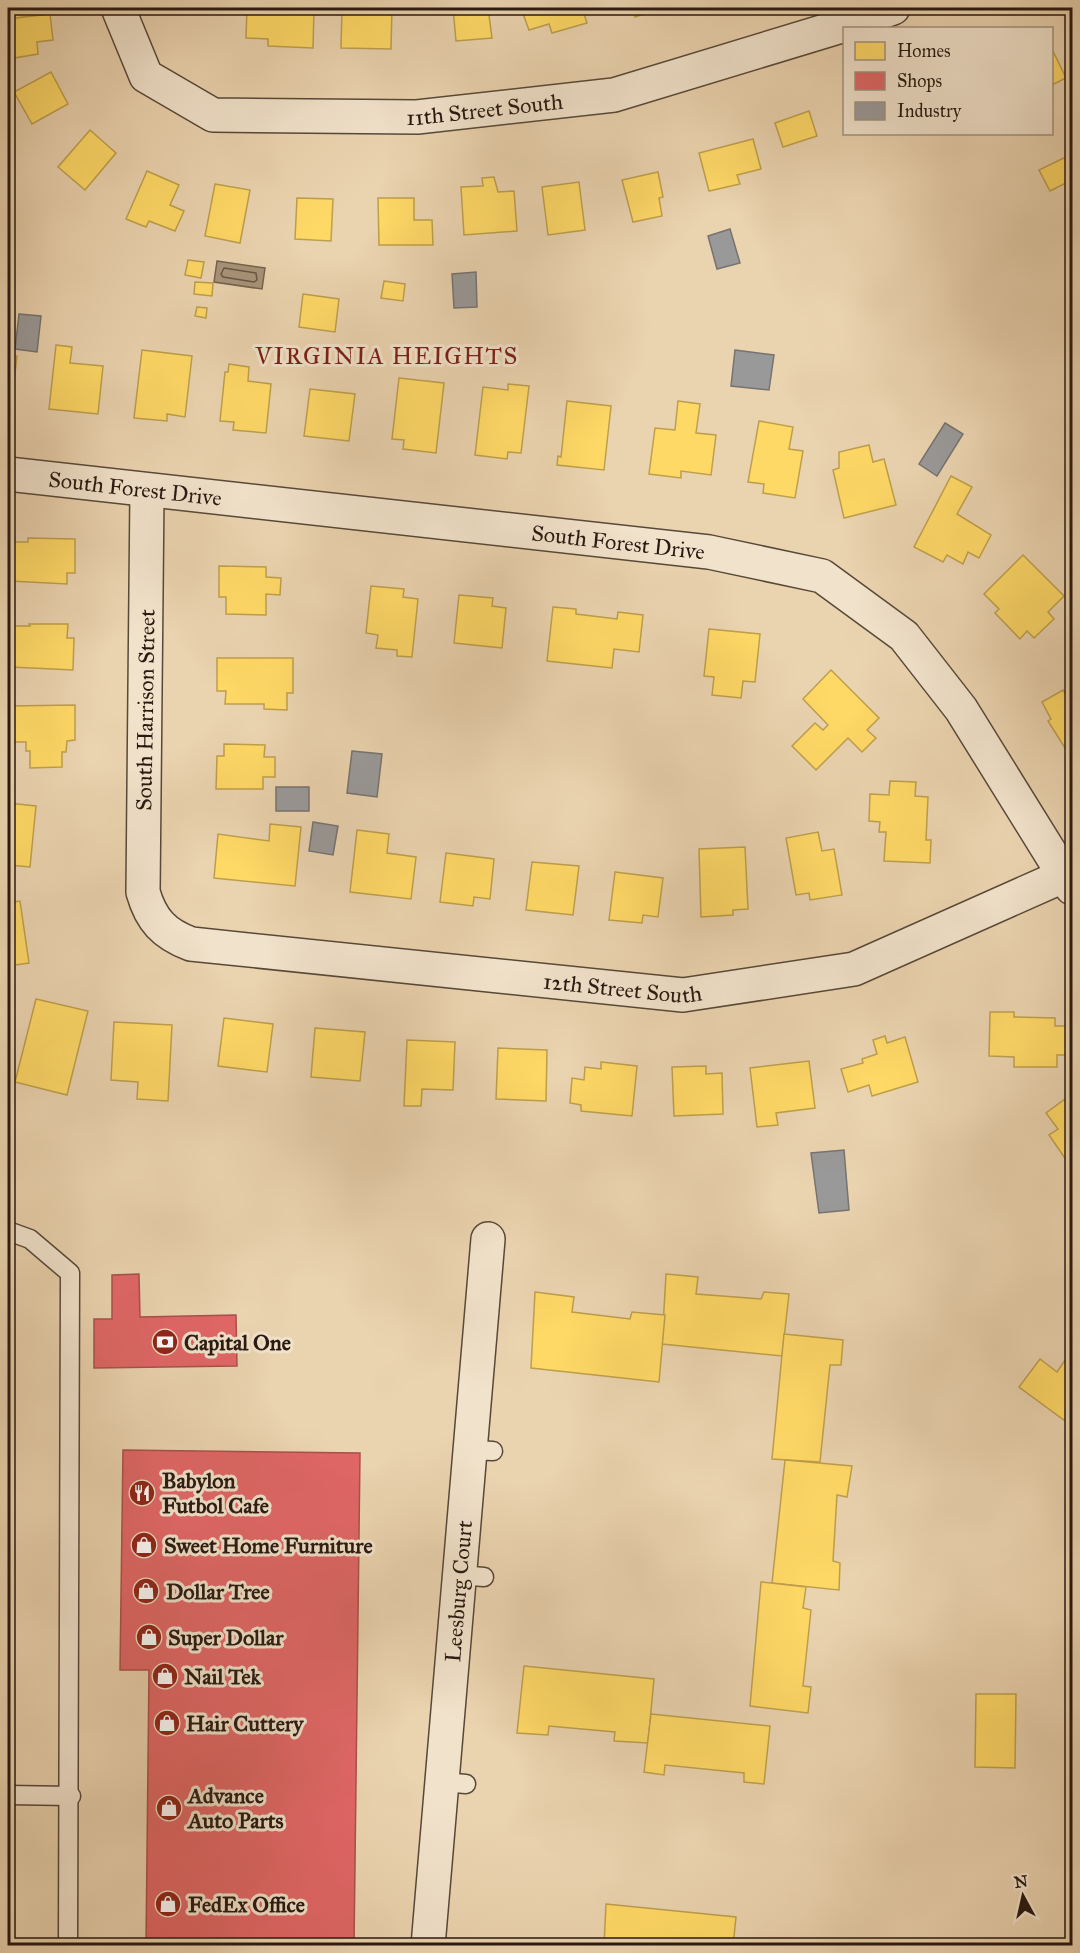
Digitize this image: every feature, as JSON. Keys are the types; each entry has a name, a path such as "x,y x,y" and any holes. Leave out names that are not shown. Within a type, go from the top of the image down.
{"street":[{"name":"11th Street South","path":"118,8 146,76 213,115 417,117 614,95 848,24 893,8"},
{"name":"South Forest Drive","path":"8,474 709,552 822,576 904,636 961,709 1070,879"},
{"name":"South Harrison Street","path":"147,491 143,892 148,910 159,926"},
{"name":"12th Street South","path":"159,926 173,937 191,944 683,995 854,969 1070,879"},
{"name":"Leesburg Court","path":"428,1946 441,1889 454,1783 481,1450 488,1239"}],"lane":[{"path":"8,1231 30,1239 70,1273 68,1946"},
{"path":"8,1795 70,1796"}],"water":[{"path":"217,261 265,268 262,289 214,282"}],"building: Homes":[{"path":"8,8 49,8 50,14 8,19"},
{"path":"247,8 314,8 313,48 268,46 268,39 246,38"},
{"path":"342,8 392,8 391,49 341,48"},
{"path":"453,8 488,8 492,38 456,41"},
{"path":"521,8 582,8 587,23 552,33 549,24 529,30"},
{"path":"632,8 662,8 635,17"},
{"path":"50,14 53,40 37,42 38,54 8,59 8,19"},
{"path":"1053,51 1066,78 1053,84"},
{"path":"51,72 68,104 32,124 14,92"},
{"path":"809,111 817,136 783,147 775,123"},
{"path":"90,130 116,153 85,190 58,167"},
{"path":"753,139 761,169 737,175 740,184 709,191 699,153"},
{"path":"1072,154 1072,180 1050,191 1039,170"},
{"path":"147,171 179,185 170,205 184,211 175,231 149,221 146,227 126,219"},
{"path":"658,172 663,197 659,198 662,216 633,222 622,180"},
{"path":"494,177 498,192 514,191 517,231 464,235 461,187 483,186 482,178"},
{"path":"579,182 585,230 548,235 542,187"},
{"path":"215,184 250,190 240,243 205,236"},
{"path":"297,198 333,199 331,241 295,239"},
{"path":"378,198 414,198 414,220 432,220 433,245 379,245"},
{"path":"188,260 204,262 201,278 185,275"},
{"path":"384,281 405,284 403,301 381,298"},
{"path":"195,282 213,283 212,296 194,294"},
{"path":"303,294 339,299 335,332 299,327"},
{"path":"197,307 207,308 206,318 195,316"},
{"path":"8,333 13,334 11,355 17,356 11,407 8,407"},
{"path":"56,345 72,347 70,363 103,366 98,414 49,409"},
{"path":"142,350 192,356 185,417 167,414 167,421 134,418"},
{"path":"229,364 249,367 248,381 271,384 266,433 233,430 234,422 220,421 225,372 228,372"},
{"path":"399,378 444,383 436,453 403,449 404,440 392,439"},
{"path":"508,384 529,386 521,453 508,452 507,459 475,455 483,387 508,390"},
{"path":"310,389 355,394 349,441 304,436"},
{"path":"567,401 611,406 604,470 557,465 558,456 561,457"},
{"path":"678,401 700,404 696,433 716,435 711,475 681,471 681,478 649,474 655,428 675,430"},
{"path":"759,421 793,427 789,449 803,451 795,498 763,493 764,484 748,482"},
{"path":"869,445 873,462 884,459 896,505 844,518 833,470 839,468 839,452"},
{"path":"951,476 972,487 957,514 991,535 979,558 968,552 963,564 947,555 943,562 914,547"},
{"path":"28,538 75,539 75,573 67,573 67,584 10,581 11,542 28,542"},
{"path":"1023,555 1064,596 1048,612 1054,619 1034,638 1027,631 1020,639 995,613 999,609 984,594"},
{"path":"219,566 266,567 266,577 281,578 280,595 266,594 266,615 226,614 226,597 219,597"},
{"path":"371,586 404,589 403,597 418,599 412,657 397,656 397,650 376,648 378,635 366,633"},
{"path":"459,595 493,598 492,606 506,608 502,648 454,643"},
{"path":"553,607 576,609 576,614 617,619 618,612 643,615 639,652 614,649 612,668 547,661"},
{"path":"29,624 68,624 67,638 74,638 73,670 10,667 8,632 11,632 11,626 30,626"},
{"path":"709,629 760,634 755,682 743,681 741,698 712,695 714,677 704,676"},
{"path":"217,658 293,658 293,693 287,693 287,710 264,709 264,704 225,704 226,691 217,691"},
{"path":"831,670 879,718 867,730 876,738 862,752 848,738 816,770 792,746 815,723 823,730 828,725 803,699"},
{"path":"1063,690 1072,704 1072,755 1048,721 1051,719 1042,702"},
{"path":"75,705 75,740 67,741 66,752 62,752 62,767 30,768 30,751 26,751 26,742 9,742 9,706"},
{"path":"224,744 265,745 264,757 275,757 275,777 263,777 263,789 216,789 217,756 224,756"},
{"path":"890,781 916,782 915,796 928,797 926,840 931,840 930,863 884,861 886,832 879,832 880,822 869,821 870,794 889,795"},
{"path":"8,803 36,806 30,867 8,865"},
{"path":"270,824 301,827 295,886 214,878 218,834 269,841"},
{"path":"357,830 389,834 387,853 416,857 411,899 350,892"},
{"path":"818,832 822,851 834,849 842,895 810,900 809,893 796,895 786,838"},
{"path":"745,847 748,909 733,910 733,915 701,917 699,849"},
{"path":"446,853 494,859 490,899 474,897 473,906 440,902"},
{"path":"532,862 579,866 573,915 526,910"},
{"path":"615,872 663,878 658,917 643,915 642,923 609,920"},
{"path":"20,901 29,963 8,966 8,903"},
{"path":"36,999 88,1011 67,1095 15,1082"},
{"path":"990,1012 1014,1012 1014,1017 1055,1018 1055,1026 1072,1026 1072,1055 1057,1055 1057,1067 1014,1067 1014,1057 989,1056"},
{"path":"224,1018 273,1024 267,1072 218,1066"},
{"path":"114,1022 172,1025 168,1101 137,1099 138,1082 111,1080"},
{"path":"315,1028 365,1032 360,1081 311,1077"},
{"path":"885,1036 887,1043 905,1037 918,1082 872,1096 869,1085 848,1092 841,1069 863,1063 862,1059 877,1054 873,1040"},
{"path":"407,1040 455,1042 453,1090 422,1089 421,1106 404,1106"},
{"path":"498,1048 547,1050 546,1101 496,1099"},
{"path":"809,1061 815,1108 776,1113 778,1125 757,1127 750,1068"},
{"path":"601,1062 637,1066 632,1116 581,1111 581,1105 570,1103 572,1078 584,1080 585,1067 601,1069"},
{"path":"706,1066 706,1074 722,1073 723,1114 674,1116 672,1067"},
{"path":"1072,1094 1071,1167 1049,1135 1058,1129 1046,1113"},
{"path":"666,1274 698,1277 696,1294 761,1299 764,1292 789,1294 782,1356 662,1344"},
{"path":"535,1292 574,1297 572,1312 630,1319 632,1312 665,1315 659,1382 531,1368"},
{"path":"784,1334 843,1340 841,1365 830,1365 820,1462 772,1459"},
{"path":"1072,1350 1072,1426 1019,1387 1040,1359 1057,1372"},
{"path":"785,1460 852,1466 847,1497 837,1495 833,1561 840,1563 839,1590 772,1583"},
{"path":"761,1582 806,1587 803,1608 811,1610 803,1686 811,1687 808,1713 750,1706"},
{"path":"524,1666 654,1679 648,1743 614,1741 615,1732 549,1726 548,1735 517,1733"},
{"path":"976,1694 1016,1694 1015,1768 975,1767"},
{"path":"651,1714 770,1726 764,1784 744,1782 744,1773 665,1765 664,1775 644,1772"},
{"path":"606,1904 736,1917 733,1946 604,1946"}],"building: Shops":[{"name":"Capital One","path":"139,1274 140,1317 236,1315 237,1366 94,1368 94,1319 112,1319 112,1275"},
{"path":"123,1450 360,1453 354,1946 146,1946 149,1670 120,1670"}],"building: Industry":[{"path":"730,229 740,263 717,269 708,236"},
{"path":"476,272 477,307 454,308 452,274"},
{"path":"19,314 41,316 37,352 15,349"},
{"path":"735,350 774,355 769,390 731,386"},
{"path":"945,423 963,434 937,476 919,464"},
{"path":"8,746 12,746 12,770 8,770"},
{"path":"352,751 382,754 377,797 347,793"},
{"path":"276,787 309,787 309,811 276,811"},
{"path":"313,822 338,826 333,855 309,851"},
{"path":"844,1150 849,1210 819,1213 811,1153"}],"place":[{"name":"Capital One","path":"165,1342"},
{"name":"Babylon Futbol Cafe","path":"142,1493"},
{"name":"Sweet Home Furniture","path":"144,1545"},
{"name":"Dollar Tree","path":"146,1591"},
{"name":"Super Dollar","path":"149,1637"},
{"name":"Nail Tek","path":"165,1676"},
{"name":"Hair Cuttery","path":"167,1723"},
{"name":"Advance Auto Parts","path":"169,1808"},
{"name":"FedEx Office","path":"168,1904"}],"district":[{"name":"VIRGINIA HEIGHTS","path":"387,356"}]}
